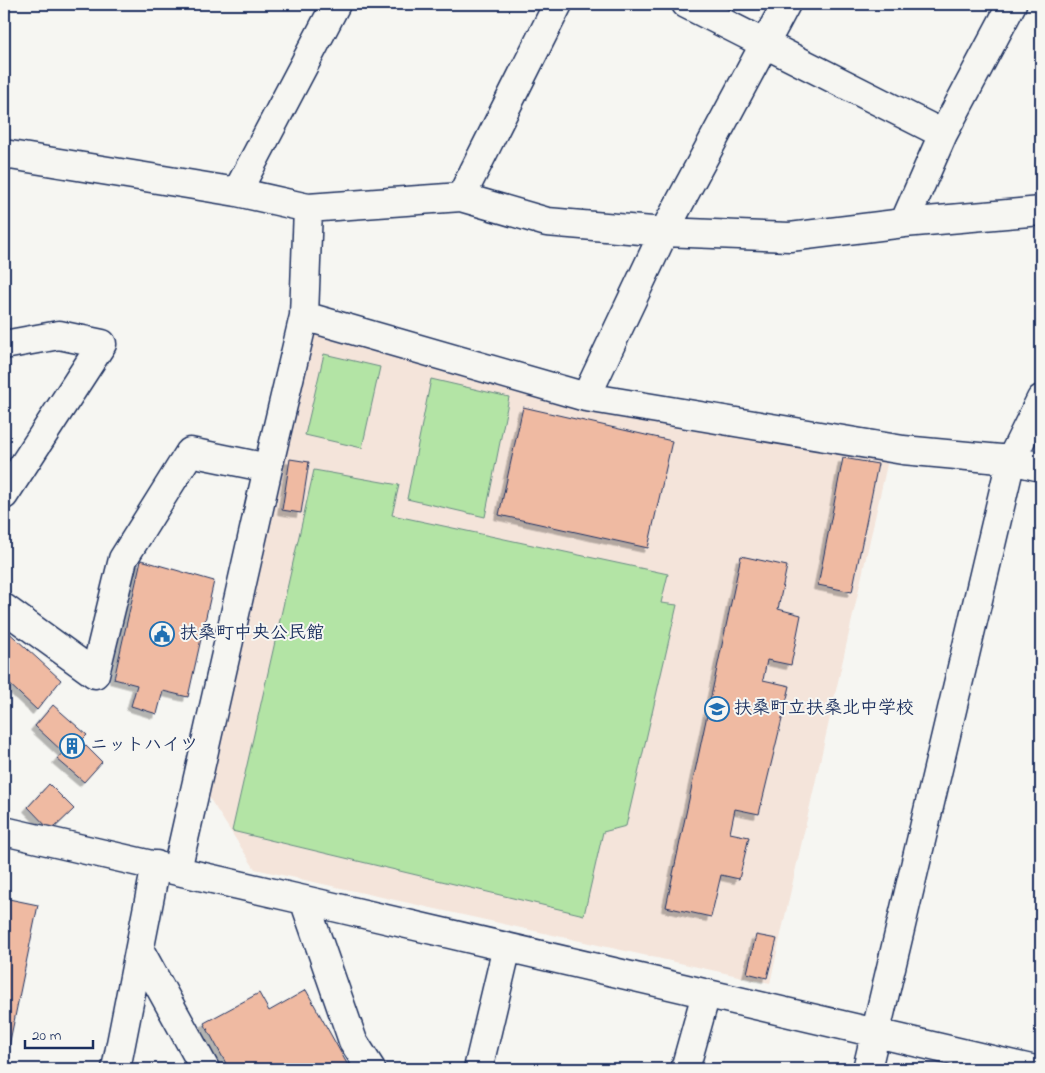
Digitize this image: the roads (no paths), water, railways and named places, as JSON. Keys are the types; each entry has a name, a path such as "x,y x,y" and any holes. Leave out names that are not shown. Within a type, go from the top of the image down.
{"street":[{"path":"237,192 336,4"},
{"path":"461,197 558,4"},
{"path":"686,4 943,134"},
{"path":"586,397 664,232 786,4"},
{"path":"904,223 943,134 1012,4"},
{"path":"4,154 237,192 308,208 461,197 547,222 664,232 790,237 904,223 1041,211"},
{"path":"116,1069 140,951 167,868 268,468 304,316 308,208"},
{"path":"304,316 586,397 903,450 1011,460 1041,467"},
{"path":"4,345 58,335 102,344 4,495"},
{"path":"867,1069 1011,460 1041,399"},
{"path":"4,608 95,674 123,559 190,452 268,468"},
{"path":"4,831 1031,1069"},
{"path":"304,900 354,1041 371,1069"},
{"path":"478,1069 506,947"},
{"path":"140,951 205,1069"},
{"path":"685,1069 706,994"}],"place":[{"name":"扶桑町中央公民館","path":"162,634"},
{"name":"扶桑町立扶桑北中学校","path":"717,709"},
{"name":"ニットハイツ","path":"72,746"}]}
